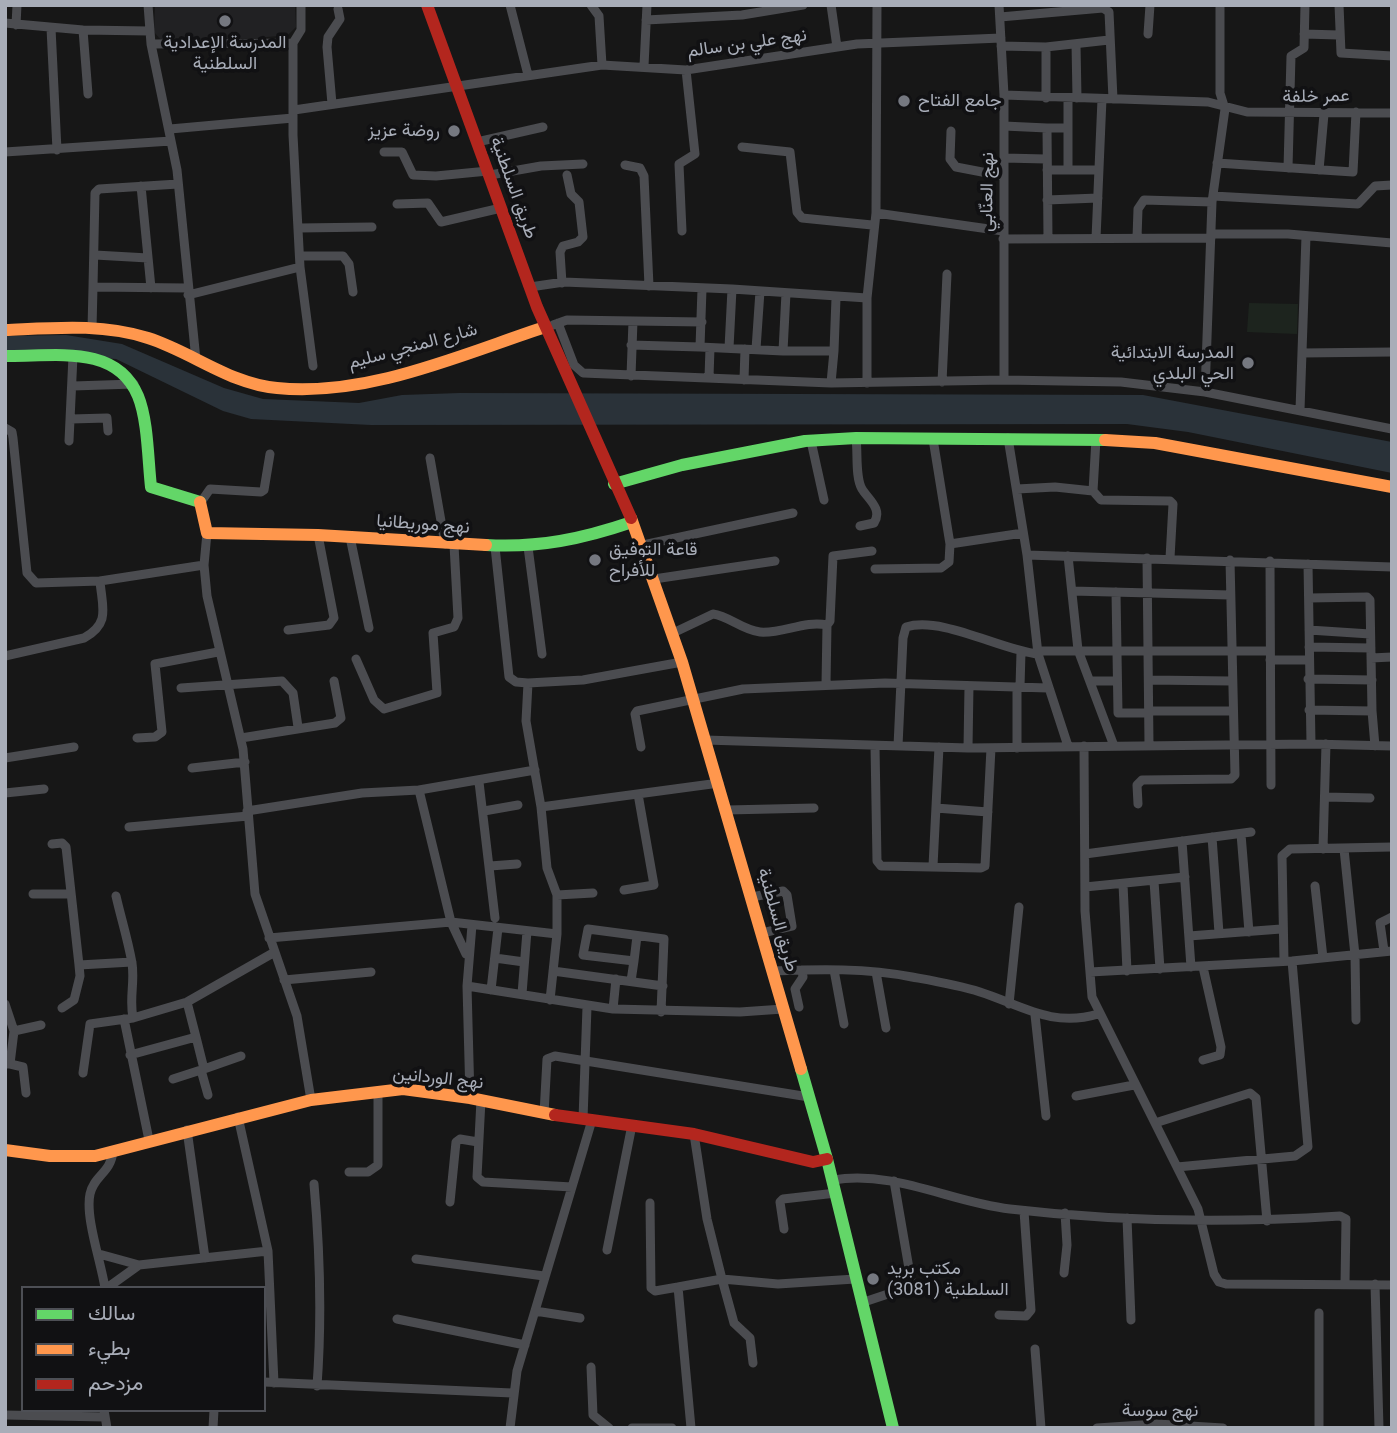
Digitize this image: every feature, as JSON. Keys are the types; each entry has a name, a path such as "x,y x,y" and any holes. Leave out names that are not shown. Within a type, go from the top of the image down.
{"main road":[{"name":"طريق السلطنية","path":"427,5 545,327 643,545 673,633 727,810 827,1160 892,1428"},
{"name":"شارع المنجي سليم","path":"5,330 92,329 146,337 244,381 277,388 308,388 381,377 545,327"},
{"path":"5,356 73,355 111,363 124,371 134,384 139,398 151,487 201,502 207,533"},
{"path":"614,484 681,465 811,441 856,438 1008,438 1155,443 1392,487"},
{"name":"نهج موريطانيا","path":"207,533 318,535 450,545 528,547 593,535 632,522"},
{"name":"نهج الوردانين","path":"5,1150 70,1157 95,1156 311,1100 403,1089 476,1099 544,1114 694,1134 813,1162 827,1160"}],"street":[{"path":"16,25 17,5"},
{"path":"148,5 151,44 170,130 196,360"},
{"path":"301,5 301,30 293,43 294,114 300,267 313,366"},
{"path":"510,5 528,75"},
{"path":"591,5 599,16 601,65"},
{"path":"644,66 647,5"},
{"path":"646,20 742,15 803,5"},
{"path":"831,5 837,47"},
{"path":"867,383 867,298 872,225 876,213 877,5"},
{"name":"نهج العنّابي","path":"999,5 1004,95 1003,380"},
{"path":"1147,34 1150,5"},
{"path":"1205,392 1213,199 1225,109 1220,93 1220,5"},
{"path":"1288,168 1291,56 1303,51 1305,5"},
{"path":"1339,5 1341,53 1392,56"},
{"path":"1000,16 1102,8 1109,12 1113,99"},
{"path":"332,104 327,47 328,37 340,19 338,9"},
{"path":"5,23 83,30 149,31"},
{"path":"51,28 57,150"},
{"path":"83,30 88,94"},
{"path":"1304,34 1339,35"},
{"name":"نهج علي بن سالم","path":"170,130 294,114 332,104 601,65 686,70 877,42 1001,42 1046,47 1109,40"},
{"path":"151,44 293,43"},
{"path":"1068,170 1068,128 1073,98 1076,44"},
{"path":"1046,47 1046,97"},
{"path":"682,231 679,164 695,154 686,70"},
{"name":"عمر خلفة","path":"1004,95 1208,102 1241,112 1392,113"},
{"path":"1096,239 1102,99"},
{"path":"1217,163 1353,172 1356,112"},
{"path":"1319,170 1324,114"},
{"path":"1004,126 1068,128"},
{"path":"477,142 542,127"},
{"path":"1046,128 1048,239"},
{"path":"951,131 950,159 956,167 1003,176"},
{"path":"5,152 171,141"},
{"path":"742,147 790,152 797,212 802,218 872,225"},
{"path":"384,152 402,152 413,175 489,173 583,164"},
{"path":"1004,158 1046,159"},
{"path":"625,165 640,168 643,176 649,286"},
{"path":"1047,170 1099,170"},
{"path":"562,283 559,252 563,246 579,242 583,237 579,202 571,194 567,175"},
{"path":"92,329 95,193 99,189 177,184"},
{"path":"1137,239 1138,209 1144,200 1213,199 1358,204 1375,186 1392,185"},
{"path":"141,186 151,288"},
{"path":"1047,200 1098,198"},
{"path":"397,204 429,203 441,222 501,208"},
{"path":"876,213 1003,235 1048,239 1306,236 1392,243"},
{"path":"299,228 372,227"},
{"path":"1300,410 1306,236"},
{"path":"95,255 148,258"},
{"path":"300,256 344,256 349,264 354,292"},
{"path":"93,288 151,288 188,292 300,267"},
{"path":"942,382 947,274"},
{"path":"530,287 562,283 732,289 867,298"},
{"path":"702,289 702,321 709,377"},
{"path":"729,348 732,289"},
{"path":"756,349 760,291"},
{"path":"783,351 786,293"},
{"path":"831,383 836,298"},
{"path":"545,327 568,320 702,321"},
{"path":"631,376 633,321"},
{"path":"558,323 578,369 583,373 831,383 1003,380 1121,382 1205,392 1392,429"},
{"path":"631,345 834,351"},
{"path":"744,380 745,349"},
{"path":"1302,352 1392,352"},
{"path":"69,441 73,355"},
{"path":"73,386 134,384"},
{"path":"71,419 107,418 108,431"},
{"path":"5,428 12,432 13,438 27,573 36,583 100,581 204,565"},
{"path":"856,438 861,488 872,498 877,515 874,523 860,526"},
{"path":"1008,438 1027,555 1037,652 1068,746"},
{"path":"875,569 945,567 949,562 950,544 933,439"},
{"path":"1093,491 1096,439"},
{"path":"811,441 824,500"},
{"path":"201,502 210,489 261,492 267,484 270,454"},
{"path":"356,660 373,701 384,709 437,694 433,633 454,627 458,618 450,545 430,458"},
{"path":"1017,489 1055,487 1093,491 1101,500 1170,501 1173,504 1170,558"},
{"path":"643,545 793,513"},
{"path":"207,533 204,565 218,652 245,762 255,894 300,1028 311,1100"},
{"path":"950,544 1023,533"},
{"path":"288,630 329,625 334,618 318,535"},
{"path":"350,537 369,628"},
{"path":"495,547 509,677 516,682 583,680 682,662"},
{"path":"528,547 542,654"},
{"path":"826,684 827,625 830,621 833,556 872,551"},
{"path":"1027,555 1392,566"},
{"path":"1068,556 1078,650 1092,681 1114,746"},
{"path":"1147,558 1149,745"},
{"path":"1138,804 1138,785 1142,780 1233,778 1230,560"},
{"path":"654,579 775,561"},
{"path":"1270,561 1271,785"},
{"path":"1308,564 1311,744"},
{"path":"5,656 84,638 94,632 102,625 100,581"},
{"path":"1072,591 1230,595"},
{"path":"1116,592 1118,713"},
{"path":"1309,598 1369,598 1375,746"},
{"path":"673,633 713,614 739,628 761,632 812,624 827,625"},
{"path":"898,746 904,630 910,625 952,630 1021,652 1149,648 1232,650 1309,660"},
{"path":"1309,630 1370,634"},
{"path":"1309,647 1371,648"},
{"path":"137,738 155,737 162,732 155,664 218,652"},
{"path":"1017,748 1021,652"},
{"path":"1371,658 1392,657"},
{"path":"1308,679 1372,680"},
{"path":"1149,680 1231,681"},
{"path":"240,738 335,723 341,718 334,681"},
{"path":"1092,681 1117,681"},
{"path":"181,688 286,683 293,693 298,727"},
{"path":"528,683 526,721 541,807 547,867 557,895 557,934 550,1000"},
{"path":"641,747 635,714 637,711 743,689 900,683 1048,688"},
{"path":"968,748 969,686"},
{"path":"1309,710 1372,711"},
{"path":"1105,717 1118,713 1231,711"},
{"path":"705,740 968,748 1272,744 1392,746"},
{"path":"1323,849 1326,744"},
{"path":"875,746 877,861 881,866 985,866 992,748"},
{"path":"1084,746 1085,887 1092,997 1098,1014 1198,1209 1219,1282 1392,1285"},
{"path":"5,758 74,747"},
{"path":"933,866 939,747"},
{"path":"192,768 245,762"},
{"path":"129,827 248,814 362,793 419,790 479,782 535,770"},
{"path":"479,782 495,918"},
{"path":"541,807 719,783"},
{"path":"5,793 44,789"},
{"path":"419,790 451,922 467,959"},
{"path":"625,890 654,885 638,794"},
{"path":"1325,797 1370,798"},
{"path":"484,811 519,805"},
{"path":"727,810 814,808"},
{"path":"936,808 988,812"},
{"path":"1085,854 1246,833 1249,932"},
{"path":"1212,837 1219,933"},
{"path":"1182,841 1191,967"},
{"path":"52,844 62,843 66,847 80,976 74,1000 62,1008"},
{"path":"1177,1167 1295,1156 1308,1147 1288,961 1282,929 1282,856 1290,849 1392,847"},
{"path":"1344,849 1355,955 1356,1020"},
{"path":"490,866 517,864"},
{"path":"1085,887 1185,877"},
{"path":"1154,881 1160,969"},
{"path":"1123,884 1127,971"},
{"path":"1315,886 1323,958"},
{"path":"752,897 783,891 787,895 792,926 762,933"},
{"path":"557,895 593,893"},
{"path":"33,894 71,894"},
{"path":"116,896 132,962 134,987 129,998 128,1019 130,1055 149,1140"},
{"path":"1009,1004 1019,907"},
{"path":"1090,972 1203,967 1388,951 1380,923 1392,917"},
{"path":"268,938 451,922 557,934"},
{"path":"472,925 467,959 467,986 476,1099 477,1177 483,1182 572,1187"},
{"path":"491,990 498,928"},
{"path":"634,961 583,955 588,929 664,939 662,1012"},
{"path":"1189,936 1282,929"},
{"path":"522,995 527,931"},
{"path":"631,981 637,936"},
{"path":"83,1073 90,1024 128,1019 187,1002 273,953"},
{"path":"495,958 524,962"},
{"path":"79,965 132,962"},
{"path":"1203,967 1221,1047 1220,1055 1203,1060"},
{"path":"799,1007 795,989 803,977 802,970"},
{"path":"834,970 844,1024"},
{"path":"553,971 663,986"},
{"path":"773,971 876,972 967,988 1035,1015 1076,1018 1098,1014"},
{"path":"284,980 371,972"},
{"path":"876,972 886,1028"},
{"path":"613,1009 616,979"},
{"path":"467,986 613,1009 662,1012 783,1009"},
{"path":"187,1002 208,1095"},
{"path":"5,1004 14,1031 8,1064 23,1066 26,1093"},
{"path":"510,1428 512,1393 572,1187 587,1119 587,1007"},
{"path":"1035,1015 1046,1116"},
{"path":"14,1031 41,1025"},
{"path":"130,1055 196,1037"},
{"path":"173,1079 242,1056"},
{"path":"544,1114 547,1059 555,1056 809,1097"},
{"path":"1076,1096 1134,1085"},
{"path":"349,1172 368,1172 379,1165 378,1091"},
{"path":"1155,1123 1250,1093 1256,1098 1267,1221"},
{"path":"238,1117 268,1251 269,1382 512,1393"},
{"path":"607,1250 632,1125"},
{"path":"187,1130 205,1258"},
{"path":"694,1134 707,1219 722,1279 734,1323 750,1338 753,1363"},
{"path":"450,1202 456,1142 460,1139 478,1142"},
{"path":"106,1286 89,1199 94,1184 110,1166 113,1151"},
{"path":"784,1229 780,1202 783,1199 834,1186 852,1177 894,1181 1024,1210 1200,1222 1340,1216 1346,1219 1345,1284"},
{"path":"861,1303 912,1286 894,1181"},
{"path":"314,1184 321,1321 317,1386"},
{"path":"650,1203 651,1288 655,1291 722,1279 778,1283 855,1279"},
{"path":"999,1315 1026,1316 1031,1310 1024,1210"},
{"path":"1064,1273 1067,1245 1065,1213"},
{"path":"1127,1218 1131,1320"},
{"path":"99,1254 139,1265 268,1251"},
{"path":"416,1259 544,1276"},
{"path":"109,1286 139,1265"},
{"path":"1375,1284 1379,1428"},
{"path":"678,1287 691,1428"},
{"path":"535,1311 580,1318"},
{"path":"1319,1428 1320,1313"},
{"path":"397,1319 525,1345"},
{"path":"1035,1349 1041,1428"},
{"path":"591,1367 593,1415 609,1428"},
{"path":"5,1415 105,1414 107,1428"},
{"name":"نهج سوسة","path":"1097,1428 1157,1424 1223,1428"},
{"path":"632,1428 672,1428"}],"shaded area":[{"name":"المدرسة الإعدادية السلطنية","path":"155,5 295,5 296,27 288,35 257,38 161,40 154,32"},
{"path":"1249,303 1298,304 1297,334 1247,332"},
{"path":"66,335 122,344 224,388 263,399 359,403 402,395 460,393 1143,395 1392,442 1392,473 1188,432 1127,424 371,425 251,419 223,411 116,359 5,352 5,336"}],"traffic: fast":[{"path":"5,356 81,356 99,360 115,368 128,379 138,396 146,428 151,487 200,502"},
{"path":"614,484 682,465 805,441 856,438 1105,440"},
{"path":"486,545 560,541 632,522"},
{"path":"801,1069 827,1159 893,1428"}],"traffic: slow":[{"path":"5,330 95,328 131,333 164,344 243,380 277,388 311,389 345,386 413,371 545,327"},
{"path":"1105,440 1155,443 1392,487"},
{"path":"200,502 207,533 318,535 486,545"},
{"path":"631,518 682,662 801,1069"},
{"path":"5,1150 50,1156 95,1156 311,1100 403,1089 470,1098 555,1115"}],"traffic: jam":[{"path":"427,5 537,307 631,518"},
{"path":"555,1115 694,1134 813,1162 827,1159"}],"place":[{"name":"المدرسة الإعدادية السلطنية","path":"225,21"},
{"name":"جامع الفتاح","path":"904,101"},
{"name":"روضة عزيز","path":"454,131"},
{"name":"المدرسة الابتدائية الحي البلدي","path":"1248,363"},
{"name":"قاعة التوفيق للأفراح","path":"595,560"},
{"name":"مكتب بريد السلطنية (3081)","path":"873,1279"}]}
